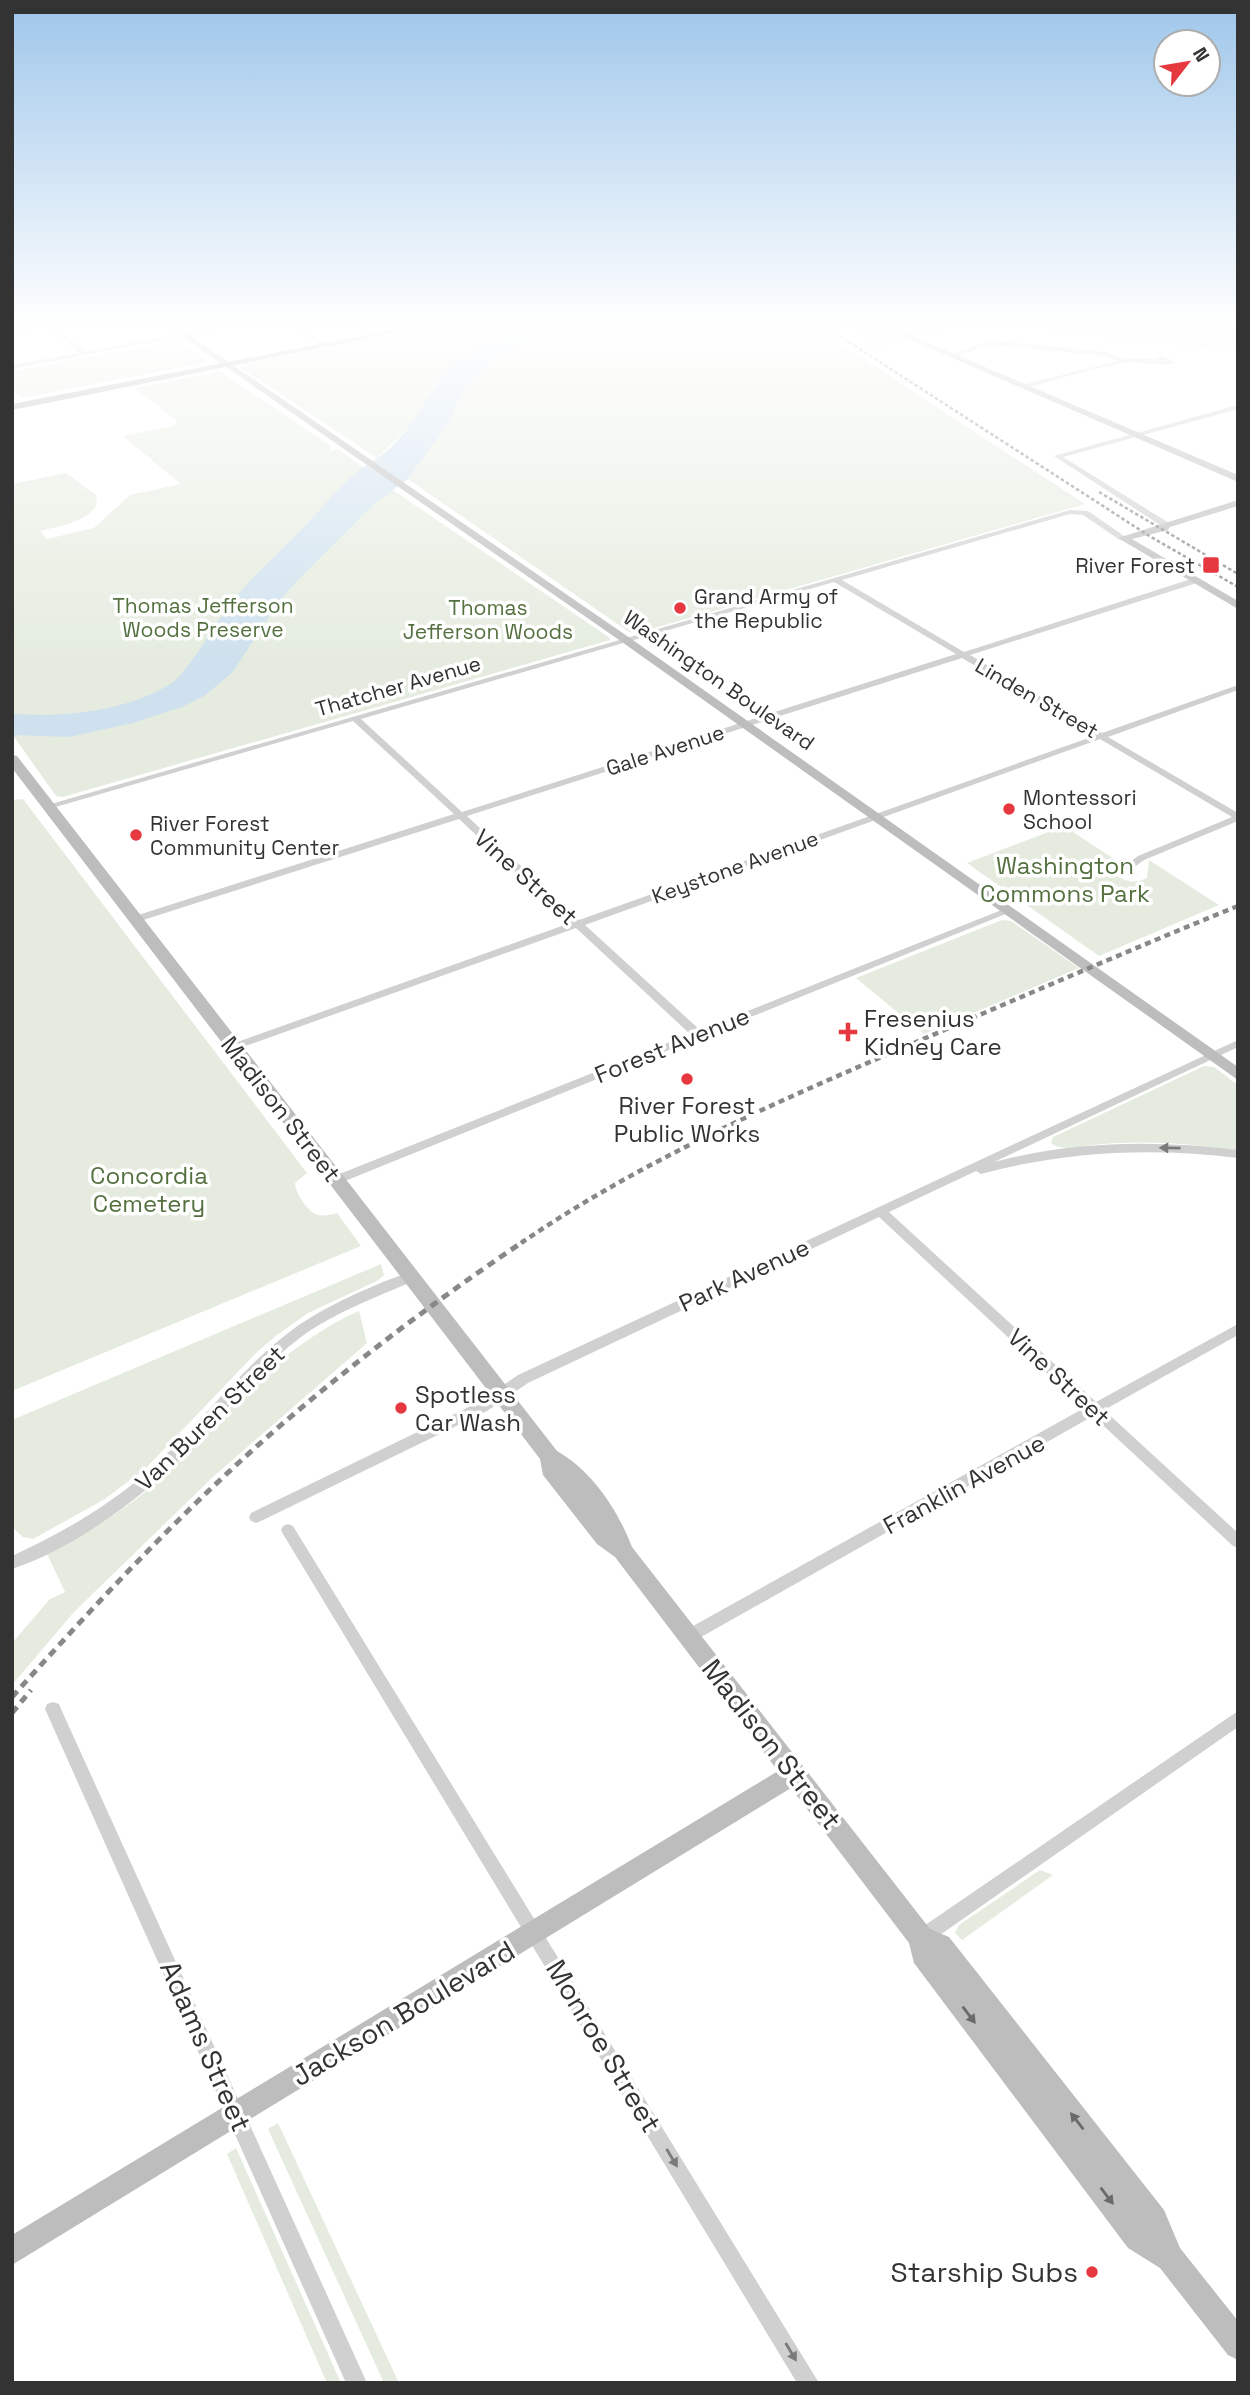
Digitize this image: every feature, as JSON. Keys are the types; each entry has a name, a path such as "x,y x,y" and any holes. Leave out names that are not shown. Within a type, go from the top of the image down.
{"street":[{"name":"Washington Boulevard","path":"333,438 626,640 1238,1075"},
{"path":"1126,438 1057,456 1166,525"},
{"path":"1143,438 1238,478"},
{"path":"1123,538 1164,528 1166,525 1238,503"},
{"name":"Thatcher Avenue","path":"49,806 1070,512 1080,512 1123,538"},
{"path":"1123,538 1238,606"},
{"name":"Linden Street","path":"835,580 1238,818"},
{"name":"Gale Avenue","path":"136,919 1194,581"},
{"name":"Keystone Avenue","path":"233,1047 1238,687"},
{"name":"Vine Street","path":"355,718 698,1035"},
{"name":"Madison Street","path":"12,758 551,1457 550,1469 604,1538 623,1551 921,1938 923,1954 1138,2238 1170,2258 1238,2345"},
{"path":"1126,869 1141,858 1238,818"},
{"name":"Forest Avenue","path":"335,1180 1008,911"},
{"name":"Park Avenue","path":"256,1517 482,1407 523,1379 1238,1043"},
{"path":"934,1186 985,1168 1071,1154 1151,1148 1238,1154"},
{"name":"Vine Street","path":"880,1211 1238,1542"},
{"name":"Van Buren Street","path":"12,1563 70,1536 136,1491 169,1461 253,1373 297,1334 325,1317 411,1277"},
{"name":"Franklin Avenue","path":"689,1636 1238,1329"},
{"name":"Monroe Street","path":"288,1530 810,2383"},
{"name":"Adams Street","path":"53,1709 357,2383"},
{"path":"921,1938 1238,1718"},
{"name":"Jackson Boulevard","path":"12,2251 794,1774"}],"green space":[{"name":"Thomas Jefferson Woods Preserve","path":"125,438 318,438 332,447 329,451 338,449 610,640 63,797 56,796 12,734 12,484 66,473 97,496 96,507 84,517 40,531 47,539 94,528 130,495 181,484"},
{"path":"347,438 398,438 377,458"},
{"path":"438,438 984,438 1085,504 637,633 629,632 408,479"},
{"name":"Concordia Cemetery","path":"23,799 307,1173 295,1183 306,1206 318,1215 337,1213 361,1246 12,1391 12,800"},
{"name":"Washington Commons Park","path":"1064,826 1114,859 1110,871 1124,879 1136,881 1147,878 1149,860 1219,905 1099,956 967,863"},
{"path":"1002,920 1011,921 1079,968 924,1034 856,978"},
{"path":"1204,1066 1214,1067 1238,1085 1238,1151 1166,1143 1111,1143 1066,1148 1051,1143 1053,1137"},
{"path":"381,1264 384,1275 377,1281 308,1313 257,1352 146,1468 105,1499 33,1539 23,1537 12,1527 12,1420"},
{"path":"359,1311 367,1343 214,1476 74,1612 12,1685 12,1643 50,1599 65,1592 47,1554 136,1499 278,1363 330,1326"},
{"path":"1040,1870 1053,1875 962,1940 955,1933 959,1925"},
{"path":"278,2123 399,2383 384,2383 268,2129"},
{"path":"236,2148 341,2383 327,2383 227,2154"}],"water":[{"path":"438,438 408,479 374,504 296,582 280,600 232,673 204,696 182,707 133,723 69,737 12,735 12,714 95,710 135,700 172,683 186,668 226,610 256,575 349,479 383,454 398,439"}],"railway":[{"path":"997,438 1151,537 1238,587"},
{"path":"1099,492 1238,574"},
{"path":"523,1242 613,1186 709,1135 857,1067 1238,906"},
{"path":"12,1697 148,1551 256,1447 378,1346 523,1242"},
{"path":"12,1713 31,1690"}],"place":[{"name":"River Forest","path":"1211,565"},
{"name":"Grand Army of the Republic","path":"680,608"},
{"name":"Montessori School","path":"1009,809"},
{"name":"River Forest Community Center","path":"136,835"},
{"name":"Fresenius Kidney Care","path":"848,1032"},
{"name":"River Forest Public Works","path":"687,1079"},
{"name":"Spotless Car Wash","path":"401,1408"},
{"name":"Starship Subs","path":"1092,2272"}],"park label":[{"name":"Thomas Jefferson Woods","path":"488,619"}]}
